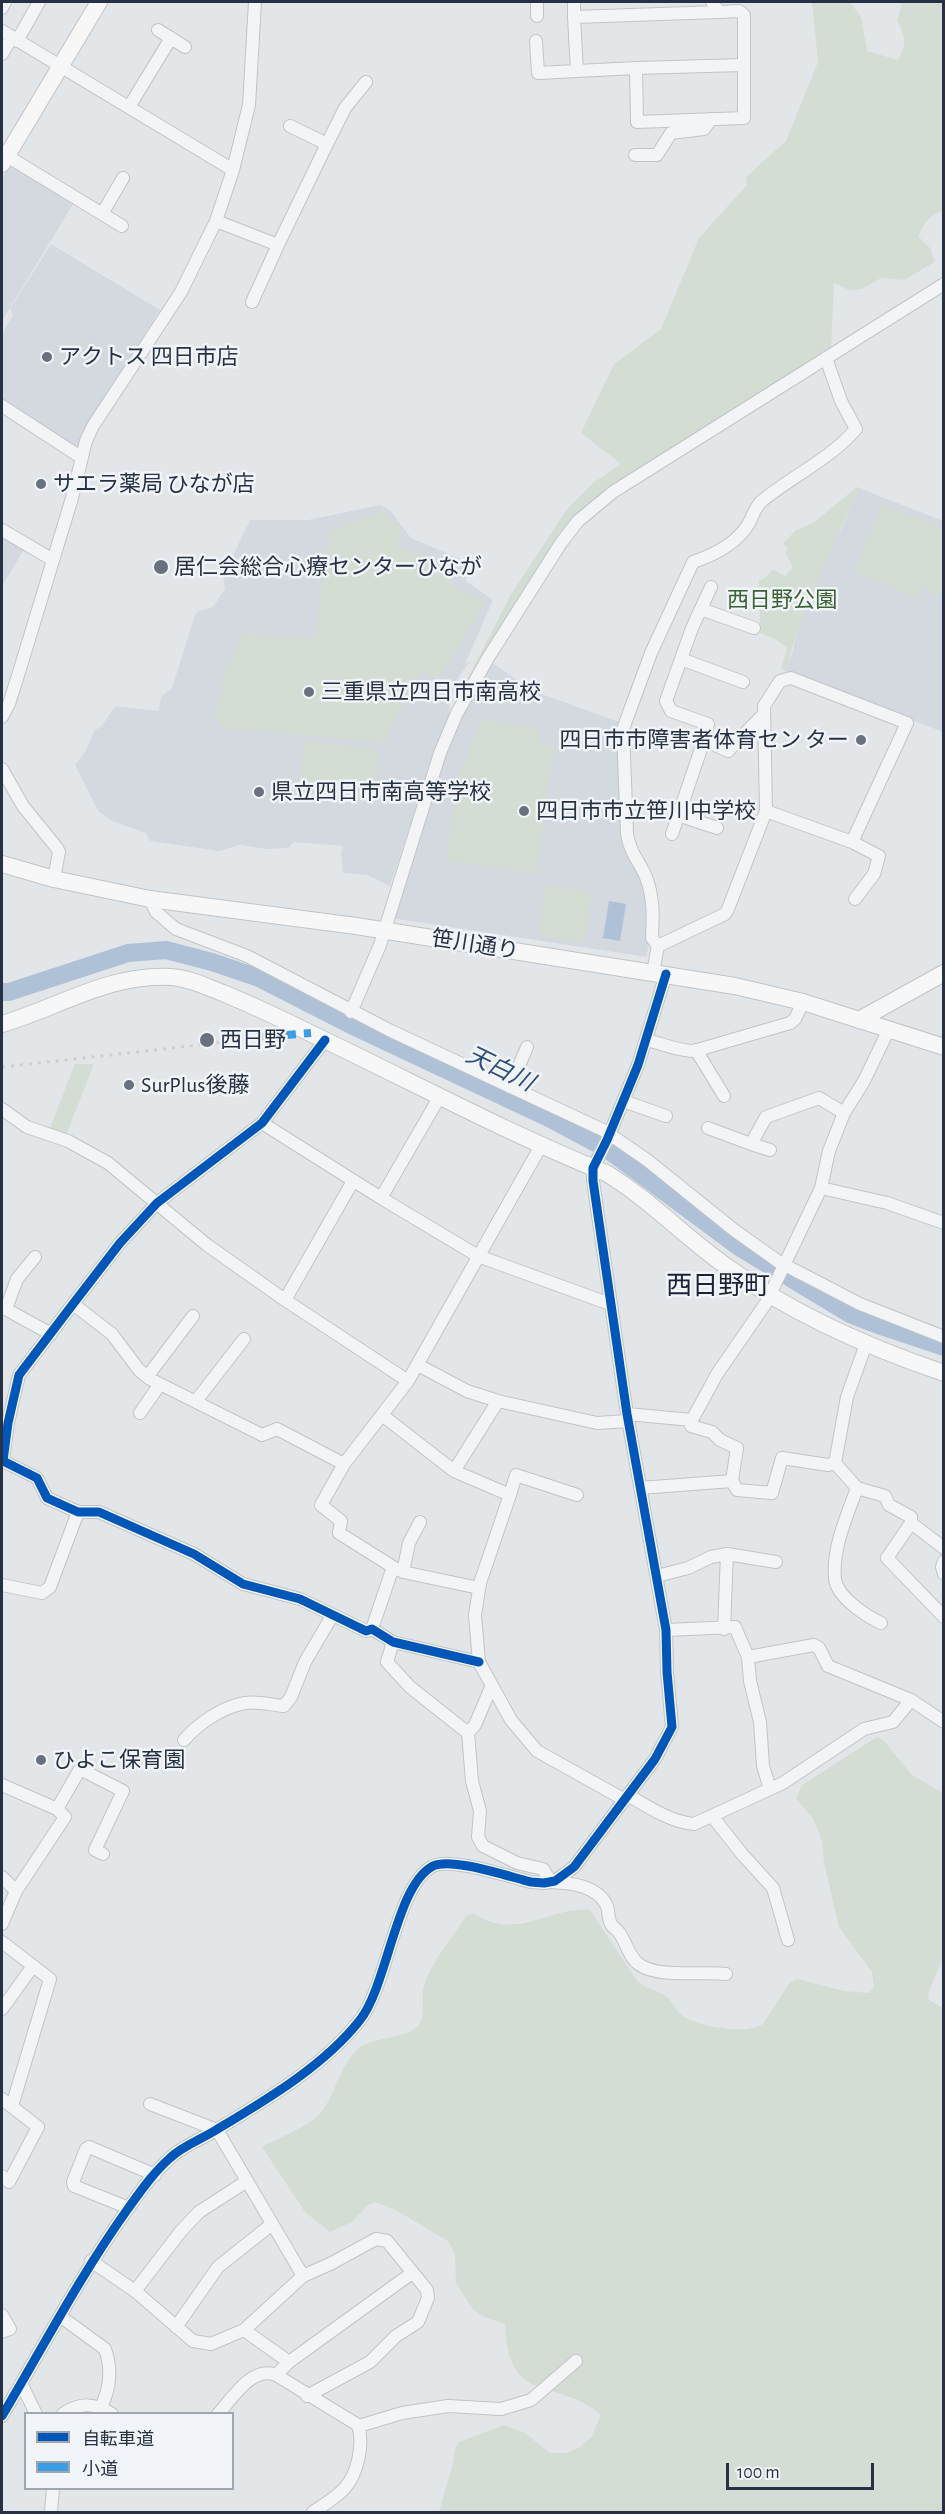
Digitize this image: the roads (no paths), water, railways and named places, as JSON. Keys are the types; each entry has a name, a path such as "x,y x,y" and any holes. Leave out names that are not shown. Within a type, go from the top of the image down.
{"street":[{"path":"2,8 5,2"},
{"path":"2,54 10,36 39,2"},
{"path":"99,2 4,160 122,226"},
{"path":"2,717 9,704 93,426 181,292 216,221 233,170 249,105 255,2"},
{"path":"537,2 537,16"},
{"path":"574,2 577,71"},
{"path":"574,17 716,7 739,11 744,15 744,118 637,122 636,68"},
{"path":"158,30 185,47"},
{"path":"10,36 233,170"},
{"path":"129,107 171,38"},
{"path":"536,41 538,72 743,64"},
{"path":"252,302 345,108 366,82"},
{"path":"635,155 657,155 671,133 704,129 711,119"},
{"path":"290,126 327,144"},
{"path":"102,214 123,178"},
{"path":"216,221 278,245"},
{"path":"351,1012 380,945 440,753 457,713 488,658 578,521 613,492 944,284"},
{"path":"551,1882 574,1867 655,1759 672,1727 666,1630 628,1418 599,1232 593,1168 647,1040 659,973 658,946 652,938 654,911 645,877 630,850 627,834 622,729 651,653 693,562 712,556 726,548 749,524 760,502 832,453 856,429 841,402 826,358"},
{"path":"2,406 82,458"},
{"path":"2,530 53,560"},
{"path":"672,834 708,724 671,711 666,701 711,587"},
{"path":"701,609 754,628"},
{"path":"681,659 743,682"},
{"path":"658,946 725,914 766,811 764,706 780,681 791,678 907,723 852,842"},
{"path":"704,740 728,751 765,714"},
{"path":"2,769 24,806 59,852 54,879"},
{"path":"766,811 852,842 879,856 874,874 855,899"},
{"path":"678,814 717,828"},
{"name":"笹川通り","path":"2,864 54,879 150,898 383,931 735,986 803,1002 944,1047"},
{"path":"150,898 156,912 176,929 247,956 351,1012 551,1105 655,1166 734,1230 784,1265 860,1304 944,1337"},
{"path":"859,1020 944,973"},
{"path":"2,1024 27,1017 90,989 135,979 172,977 200,984 263,1010 618,1181 703,1250 769,1292 866,1344 944,1373"},
{"path":"647,1040 682,1051 696,1050 790,1023 795,1019 803,1002"},
{"path":"835,1463 828,1465 782,1458 772,1493 737,1490 732,1481 737,1448 720,1440 712,1432 691,1426 717,1374 766,1302 822,1188 829,1151 844,1113 869,1073 889,1029"},
{"path":"325,1040 262,1122 157,1203 126,1237 73,1304 19,1375 3,1442 3,1461 37,1478 47,1498 78,1512 99,1512 194,1554 243,1584 300,1599 366,1631 372,1629 420,1522"},
{"path":"510,1087 527,1047"},
{"path":"696,1050 724,1096"},
{"path":"381,1198 440,1096"},
{"path":"751,1144 766,1117 819,1098 844,1113"},
{"path":"623,1101 666,1116"},
{"path":"2,1109 27,1127 68,1142 108,1163 207,1245 285,1300 408,1381"},
{"path":"262,1122 353,1181 478,1256 610,1304"},
{"path":"708,1128 770,1150"},
{"path":"479,1588 398,1570 339,1533 341,1521 321,1506 344,1464 418,1365 542,1144"},
{"path":"285,1300 353,1181"},
{"path":"822,1188 887,1203 944,1223"},
{"path":"35,1257 17,1279 4,1308 51,1334"},
{"path":"73,1304 112,1334 147,1377 262,1435 277,1429 344,1464"},
{"path":"147,1377 193,1316"},
{"path":"196,1401 244,1339"},
{"path":"835,1463 847,1397 866,1344"},
{"path":"418,1365 467,1391 498,1401 597,1423 628,1418 692,1420"},
{"path":"140,1413 160,1384"},
{"path":"454,1471 498,1401"},
{"path":"382,1414 454,1471 510,1495"},
{"path":"835,1463 857,1488 885,1496 890,1505 911,1517 910,1523 887,1558 944,1617"},
{"path":"577,1495 516,1475 479,1588 476,1614 478,1662 511,1720 537,1751 645,1806 684,1823 694,1824 783,1783 864,1729 893,1722 911,1700"},
{"path":"640,1488 732,1481"},
{"path":"857,1488 840,1535 835,1581 845,1598 867,1617 881,1623"},
{"path":"2,1585 42,1593 52,1592 78,1512"},
{"path":"910,1523 944,1548"},
{"path":"657,1576 688,1568 711,1557 727,1554 776,1562"},
{"path":"724,1629 727,1554"},
{"path":"944,1561 942,1567 944,1574"},
{"path":"184,1740 197,1725 233,1707 248,1702 284,1706 291,1697 305,1662 332,1616"},
{"path":"666,1630 735,1628 748,1657 750,1681 760,1722 763,1766 770,1789"},
{"path":"372,1629 393,1642 478,1662"},
{"path":"393,1642 387,1662 410,1688 468,1733"},
{"path":"748,1657 814,1644 819,1648 828,1666 911,1700 944,1722"},
{"path":"492,1686 475,1725 468,1733 472,1781 480,1811 478,1837 483,1846 517,1863 543,1869 551,1882"},
{"path":"57,1809 80,1769 123,1791 95,1850 103,1854"},
{"path":"2,1785 57,1809 65,1817 16,1891 2,1924"},
{"path":"712,1816 773,1888 788,1940"},
{"path":"2,2416 91,2261 135,2196 170,2157 217,2130 310,2068 361,2019 375,1992 413,1888 424,1873 436,1865 452,1864 531,1882 579,1884 602,1899 607,1907 610,1923 621,1935 624,1945 640,1965 677,1973 726,1974"},
{"path":"2,1877 16,1891"},
{"path":"2,1942 50,1979 7,2102 38,2127 9,2182 2,2176"},
{"path":"2,2009 33,1966"},
{"path":"150,2104 217,2130 303,2276"},
{"path":"129,2208 74,2186 73,2182 86,2149 88,2147 154,2175"},
{"path":"135,2291 181,2230 199,2212 247,2181"},
{"path":"176,2327 218,2267 272,2224"},
{"path":"91,2261 135,2291 193,2341 211,2344 244,2330 303,2276 376,2239 387,2241 427,2290 428,2298 418,2322 396,2336 370,2362 307,2396"},
{"path":"276,2375 289,2362 412,2272"},
{"path":"2,2315 10,2329 2,2332"},
{"path":"60,2316 105,2349 108,2356 109,2391 101,2407"},
{"path":"244,2330 289,2362"},
{"path":"359,2426 402,2413 448,2406 501,2409 531,2400 576,2361"},
{"path":"220,2412 253,2377 264,2374 276,2375 307,2396 345,2415 359,2426 360,2452 346,2487 313,2512"},
{"path":"21,2383 35,2412"},
{"path":"67,2412 84,2404 101,2407 109,2412"},
{"path":"51,2512 53,2490"}],"water":[{"path":"609,901 626,904 620,941 603,938"}],"waterway":[{"name":"天白川","path":"2,992 9,992 128,953 166,950 259,978 349,1024 551,1119 607,1149 739,1247 850,1314 944,1347"}],"railway":[{"path":"2,1067 252,1039"}],"place":[{"name":"アクトス 四日市店","path":"47,357"},
{"name":"サエラ薬局 ひなが店","path":"41,484"},
{"name":"居仁会総合心療センターひなが","path":"161,567"},
{"name":"三重県立四日市南高校","path":"309,692"},
{"name":"四日市市障害者体育セン ター","path":"861,740"},
{"name":"県立四日市南高等学校","path":"259,792"},
{"name":"四日市市立笹川中学校","path":"524,811"},
{"name":"西日野","path":"207,1040"},
{"name":"SurPlus後藤","path":"129,1085"},
{"name":"ひよこ保育園","path":"41,1760"}],"district":[{"name":"西日野町","path":"718,1286"}],"park label":[{"name":"西日野公園","path":"782,600"}]}
